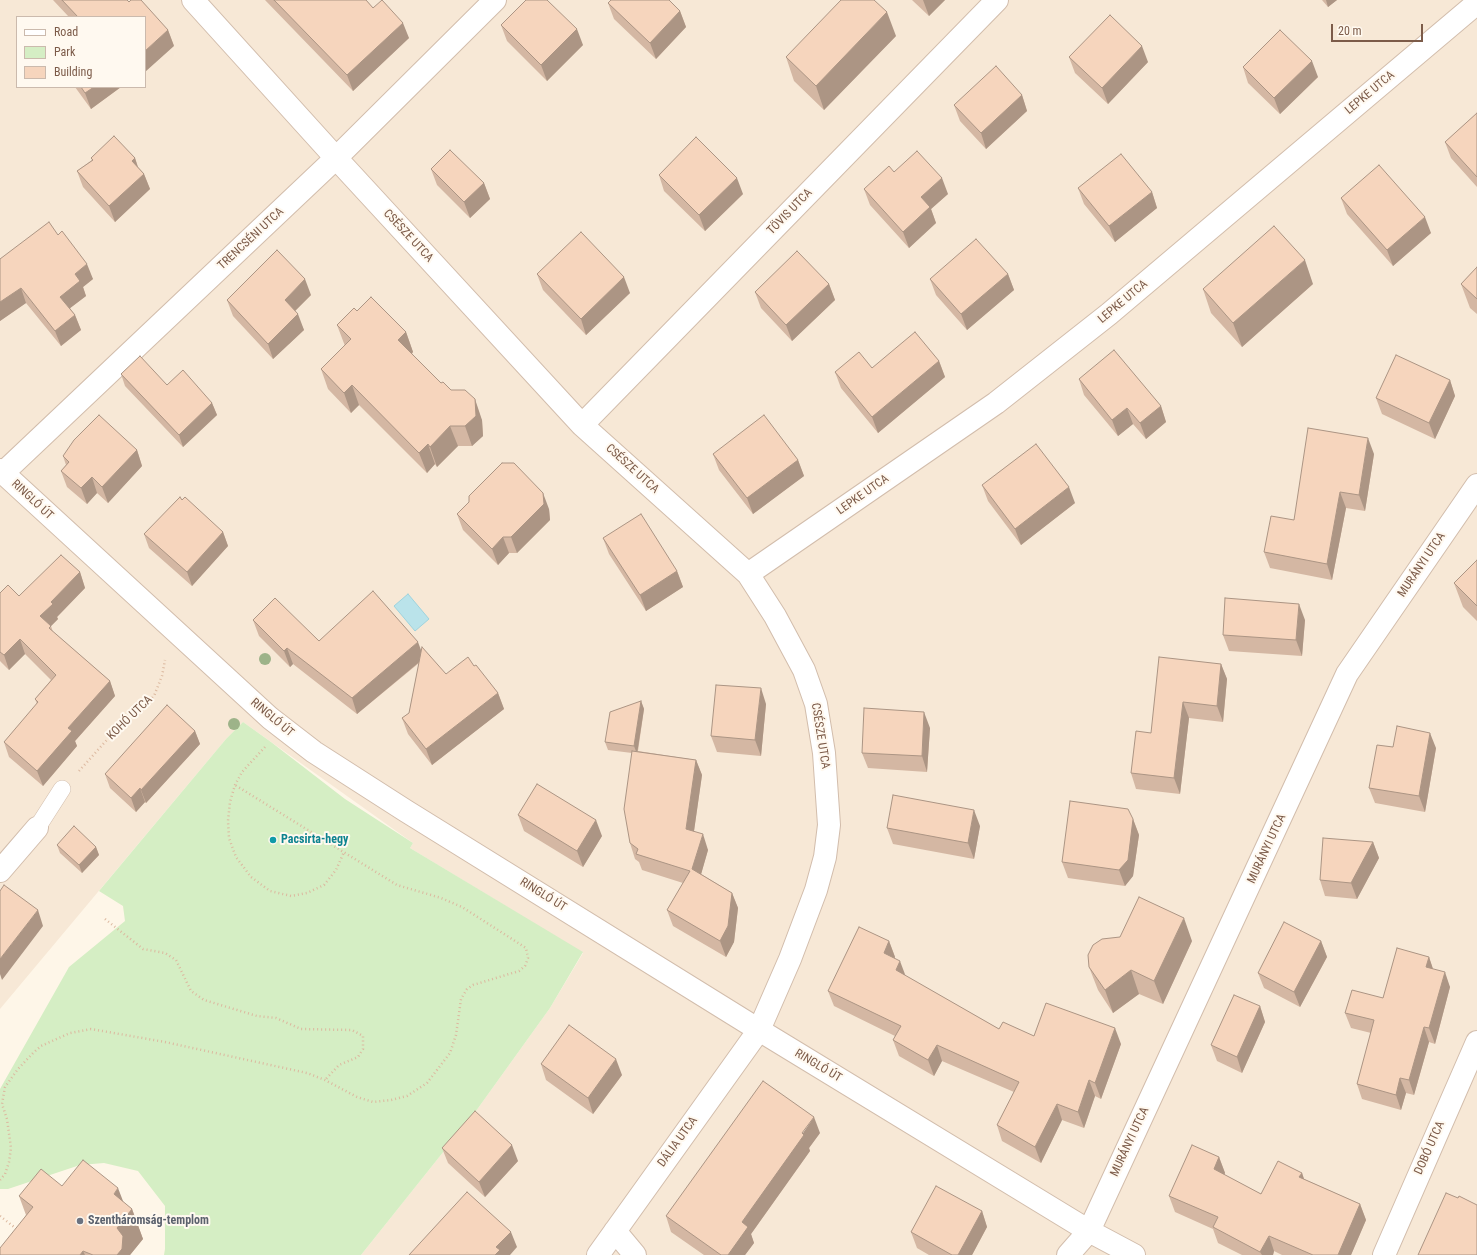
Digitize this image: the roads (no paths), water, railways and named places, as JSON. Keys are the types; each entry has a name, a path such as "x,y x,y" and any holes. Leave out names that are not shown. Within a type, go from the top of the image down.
{"street":[{"name":"CSÉSZE UTCA","path":"193,0 582,425 748,574 779,622 804,670 816,704 824,753 829,825 825,857 816,890 790,959 759,1030"},
{"name":"TRENCSÉNI UTCA","path":"2,472 336,158 495,0"},
{"name":"TÖVIS UTCA","path":"582,425 997,0"},
{"name":"LEPKE UTCA","path":"748,574 996,403 1109,314 1477,3"},
{"name":"RINGLÓ ÚT","path":"2,472 270,718 314,752 406,811 759,1030 1089,1231 1134,1255"},
{"name":"MURÁNYI UTCA","path":"1068,1255 1089,1231 1347,674 1477,485"},
{"path":"0,871 37,828"},
{"name":"DÁLIA UTCA","path":"598,1255 759,1030"},
{"name":"DOBÓ UTCA","path":"1384,1255 1477,1042"},
{"path":"615,1232 635,1255"}],"lane":[{"path":"37,828 62,789"}],"water":[{"path":"408,594 429,619 415,631 394,606"}],"place":[{"name":"Pacsirta-hegy","path":"273,840"},
{"name":"Szentháromság-templom","path":"80,1221"}]}
